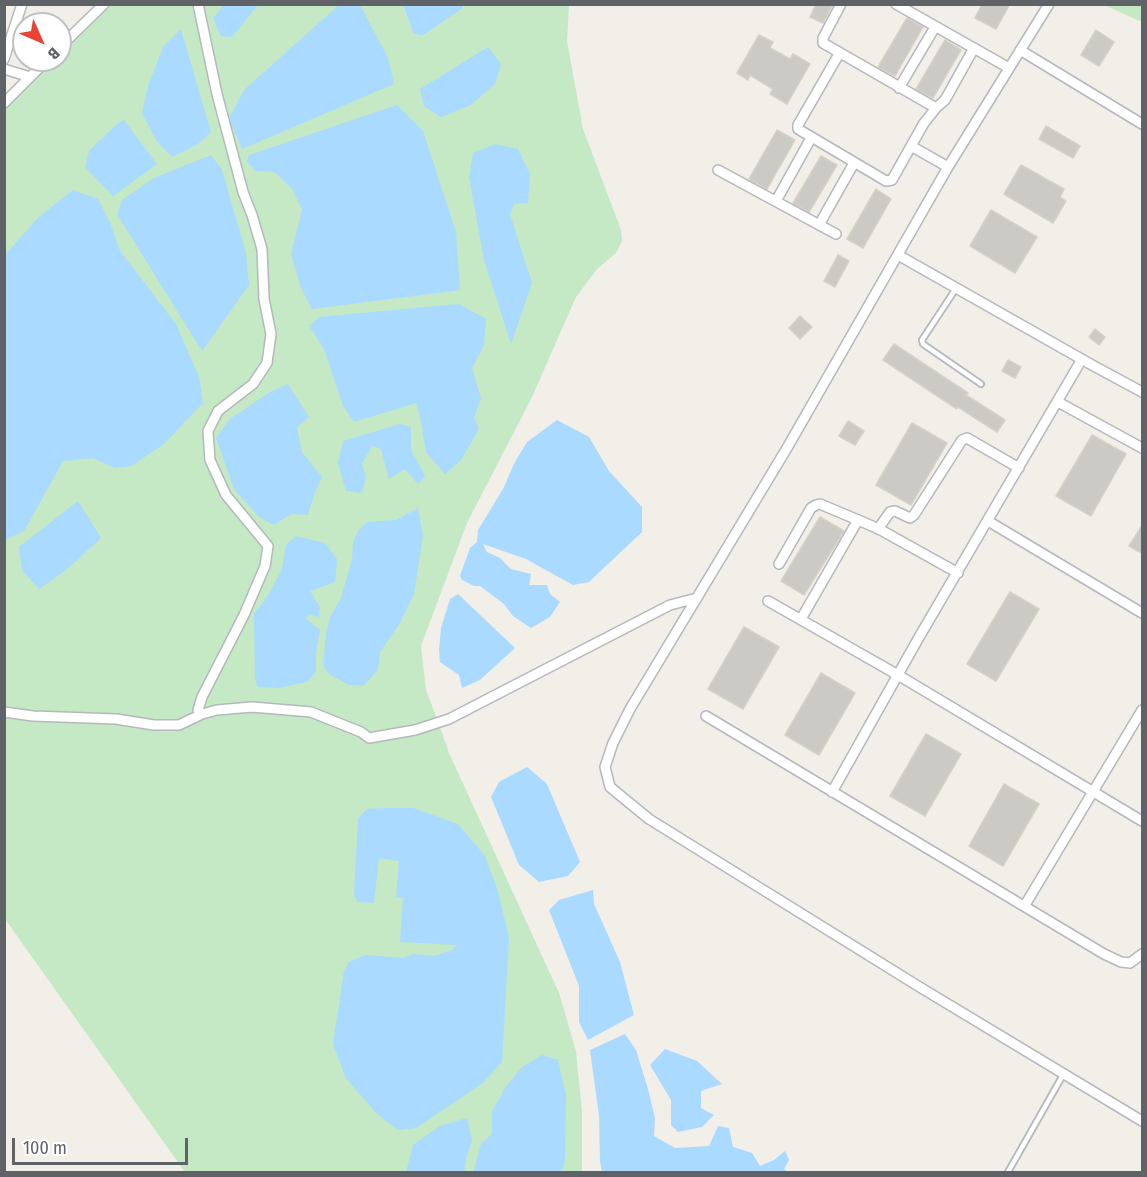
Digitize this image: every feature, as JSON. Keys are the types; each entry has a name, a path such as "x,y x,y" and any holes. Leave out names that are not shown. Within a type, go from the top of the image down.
{"street":[{"path":"4,58 22,4"},
{"path":"72,35 104,4"},
{"path":"198,4 217,94 243,192 262,249 264,299 271,334 267,363 253,384 218,411 208,431 210,460 226,495 268,546 261,576 240,624 202,698 198,710 202,714"},
{"path":"841,4 823,38 823,43 936,108"},
{"path":"896,4 1009,68"},
{"path":"1049,4 948,167 787,448 630,709 613,743 605,767 610,787 649,819 1063,1075 1143,1121"},
{"path":"899,88 935,27"},
{"path":"839,54 798,125 798,129 886,181 892,180 924,123 945,100 974,48"},
{"path":"1020,50 1143,124"},
{"path":"4,69 30,77"},
{"path":"4,103 9,92 35,72"},
{"path":"776,201 812,138"},
{"path":"911,146 948,167"},
{"path":"819,225 854,163"},
{"path":"718,170 836,234"},
{"path":"898,255 1143,392"},
{"path":"832,792 1082,359"},
{"path":"1058,402 1143,448"},
{"path":"878,529 890,512 910,518 914,515 962,440 971,439 1019,468"},
{"path":"779,564 811,508 820,504 878,529 958,573"},
{"path":"801,619 858,520"},
{"path":"988,521 1143,613"},
{"path":"4,712 33,716 116,719 154,725 179,725 217,710 252,707 278,708 311,712 361,732 369,738 415,730 449,719 670,605 697,598"},
{"path":"768,601 898,675 1143,821"},
{"path":"1025,906 1143,710"},
{"path":"706,716 1104,954 1121,962 1130,963 1143,954"}],"lane":[{"path":"957,287 922,340 923,344 981,384"},
{"path":"1008,1173 1063,1075"}],"green space":[{"path":"110,5 195,5 257,250 260,300 267,335 263,362 251,381 215,409 204,431 206,461 222,497 263,547 261,565 198,697 205,718 252,712 310,716 368,742 415,735 440,727 449,753 559,993 576,1051 582,1111 582,1172 185,1172 5,919 4,109 41,72 72,72 72,41"},
{"path":"203,5 403,5 413,33 422,36 465,5 569,5 567,41 583,129 621,230 622,241 616,253 597,269 576,297 532,397 467,523 421,646 426,690 437,719 414,726 370,734 312,708 252,703 203,709 247,619 269,567 272,545 229,493 214,459 212,432 222,414 256,387 275,334 247,190 220,91"},
{"path":"1104,5 1142,5 1142,22"}],"water":[{"path":"403,4 464,5 463,8 422,36 413,33"},
{"path":"224,5 258,5 232,37 221,36 213,18"},
{"path":"339,5 360,5 388,58 394,84 242,149 229,118 244,90"},
{"path":"181,29 211,132 198,144 172,157 156,140 142,113 148,86 163,47"},
{"path":"488,47 501,64 495,84 471,105 441,117 424,106 420,89"},
{"path":"397,105 423,131 456,232 460,290 312,309 301,288 291,254 302,209 291,187 274,172 256,171 247,162 249,155"},
{"path":"124,120 157,164 113,196 85,167 89,151"},
{"path":"495,144 518,149 530,174 528,203 514,204 510,214 532,283 511,344 484,260 469,177 473,153"},
{"path":"211,155 222,170 246,253 249,285 202,351 117,214 122,200 154,178"},
{"path":"73,190 98,199 111,225 120,251 176,324 199,377 203,403 164,444 131,466 115,468 93,458 63,461 24,531 5,540 5,255 39,217"},
{"path":"459,304 486,319 484,345 472,368 481,398 474,418 479,429 461,460 445,474 426,452 416,403 354,422 343,406 324,349 309,326 319,317"},
{"path":"288,384 309,417 297,427 302,452 322,477 308,515 291,514 274,525 259,517 234,489 216,438 230,419 270,392"},
{"path":"557,420 589,437 609,471 642,507 642,532 589,582 573,585 526,559 483,544 487,552 500,558 511,569 531,574 529,585 547,585 550,594 560,602 550,617 531,628 513,616 504,604 480,586 474,586 462,580 460,576 470,548 477,542 478,530 503,489 527,442"},
{"path":"400,424 411,427 411,450 425,476 418,484 405,469 389,479 381,449 372,446 362,464 366,477 362,493 346,491 338,463 343,441"},
{"path":"78,501 101,538 66,570 39,589 22,570 19,547"},
{"path":"418,508 423,535 414,594 400,623 380,652 378,670 363,686 349,685 329,674 323,666 326,633 330,617 341,598 352,559 353,542 358,531 367,522 396,520"},
{"path":"296,536 325,543 337,559 335,582 310,591 320,607 319,617 309,614 306,619 320,630 316,652 316,672 307,682 278,688 258,687 255,680 254,614 269,594 282,569 286,545"},
{"path":"458,594 515,648 480,680 462,688 459,675 440,662 439,650 441,628 450,599"},
{"path":"527,767 547,784 580,862 568,876 539,882 519,865 491,797 499,782"},
{"path":"413,808 458,824 485,856 498,891 509,938 502,1062 483,1083 416,1128 398,1130 376,1113 346,1078 333,1044 344,971 349,962 365,955 404,958 413,954 434,956 452,950 457,945 400,942 403,898 396,898 399,861 379,858 374,903 357,902 354,894 358,819 367,809"},
{"path":"593,890 594,904 620,962 634,1015 588,1040 579,1022 579,986 549,910 559,900"},
{"path":"625,1034 636,1050 648,1089 655,1118 654,1136 675,1148 709,1146 718,1126 729,1128 733,1147 752,1153 760,1166 774,1160 785,1151 789,1160 784,1169 788,1172 602,1172 599,1116 590,1050"},
{"path":"665,1049 697,1061 722,1084 701,1091 701,1108 714,1115 702,1127 678,1132 671,1125 671,1100 650,1065"},
{"path":"542,1055 558,1060 566,1095 565,1159 562,1172 473,1172 481,1144 492,1134 492,1112 505,1088 522,1067"},
{"path":"467,1118 472,1141 464,1172 406,1172 413,1145 440,1126"}],"building":[{"path":"816,4 833,4 823,23 810,17"},
{"path":"982,4 1010,4 996,29 975,18"},
{"path":"907,18 923,27 895,76 878,67"},
{"path":"1096,30 1114,42 1099,66 1081,55"},
{"path":"759,35 773,42 770,48 790,59 793,54 810,64 787,104 770,94 773,89 750,75 748,80 737,73"},
{"path":"945,40 961,50 933,98 916,89"},
{"path":"1046,126 1080,146 1073,158 1039,139"},
{"path":"777,130 795,140 767,189 749,179"},
{"path":"821,156 837,165 809,212 793,203"},
{"path":"1021,165 1064,189 1060,197 1066,201 1053,223 1004,194"},
{"path":"876,189 891,199 863,248 847,239"},
{"path":"991,210 1037,237 1015,273 970,246"},
{"path":"838,255 849,261 835,287 824,281"},
{"path":"800,316 812,327 800,339 789,328"},
{"path":"1095,329 1105,337 1099,345 1089,337"},
{"path":"894,344 1005,420 997,432 958,407 957,409 883,360"},
{"path":"1008,360 1021,367 1015,378 1002,371"},
{"path":"848,421 864,431 855,445 839,436"},
{"path":"912,423 947,443 911,505 876,485"},
{"path":"1092,435 1126,454 1091,516 1056,496"},
{"path":"820,517 844,531 804,595 781,581"},
{"path":"1143,524 1143,554 1129,546"},
{"path":"1010,592 1039,609 996,681 967,664"},
{"path":"744,627 779,647 743,709 708,689"},
{"path":"821,673 855,693 819,755 785,735"},
{"path":"926,734 961,754 925,816 890,796"},
{"path":"1004,784 1039,804 1003,866 969,846"}]}
